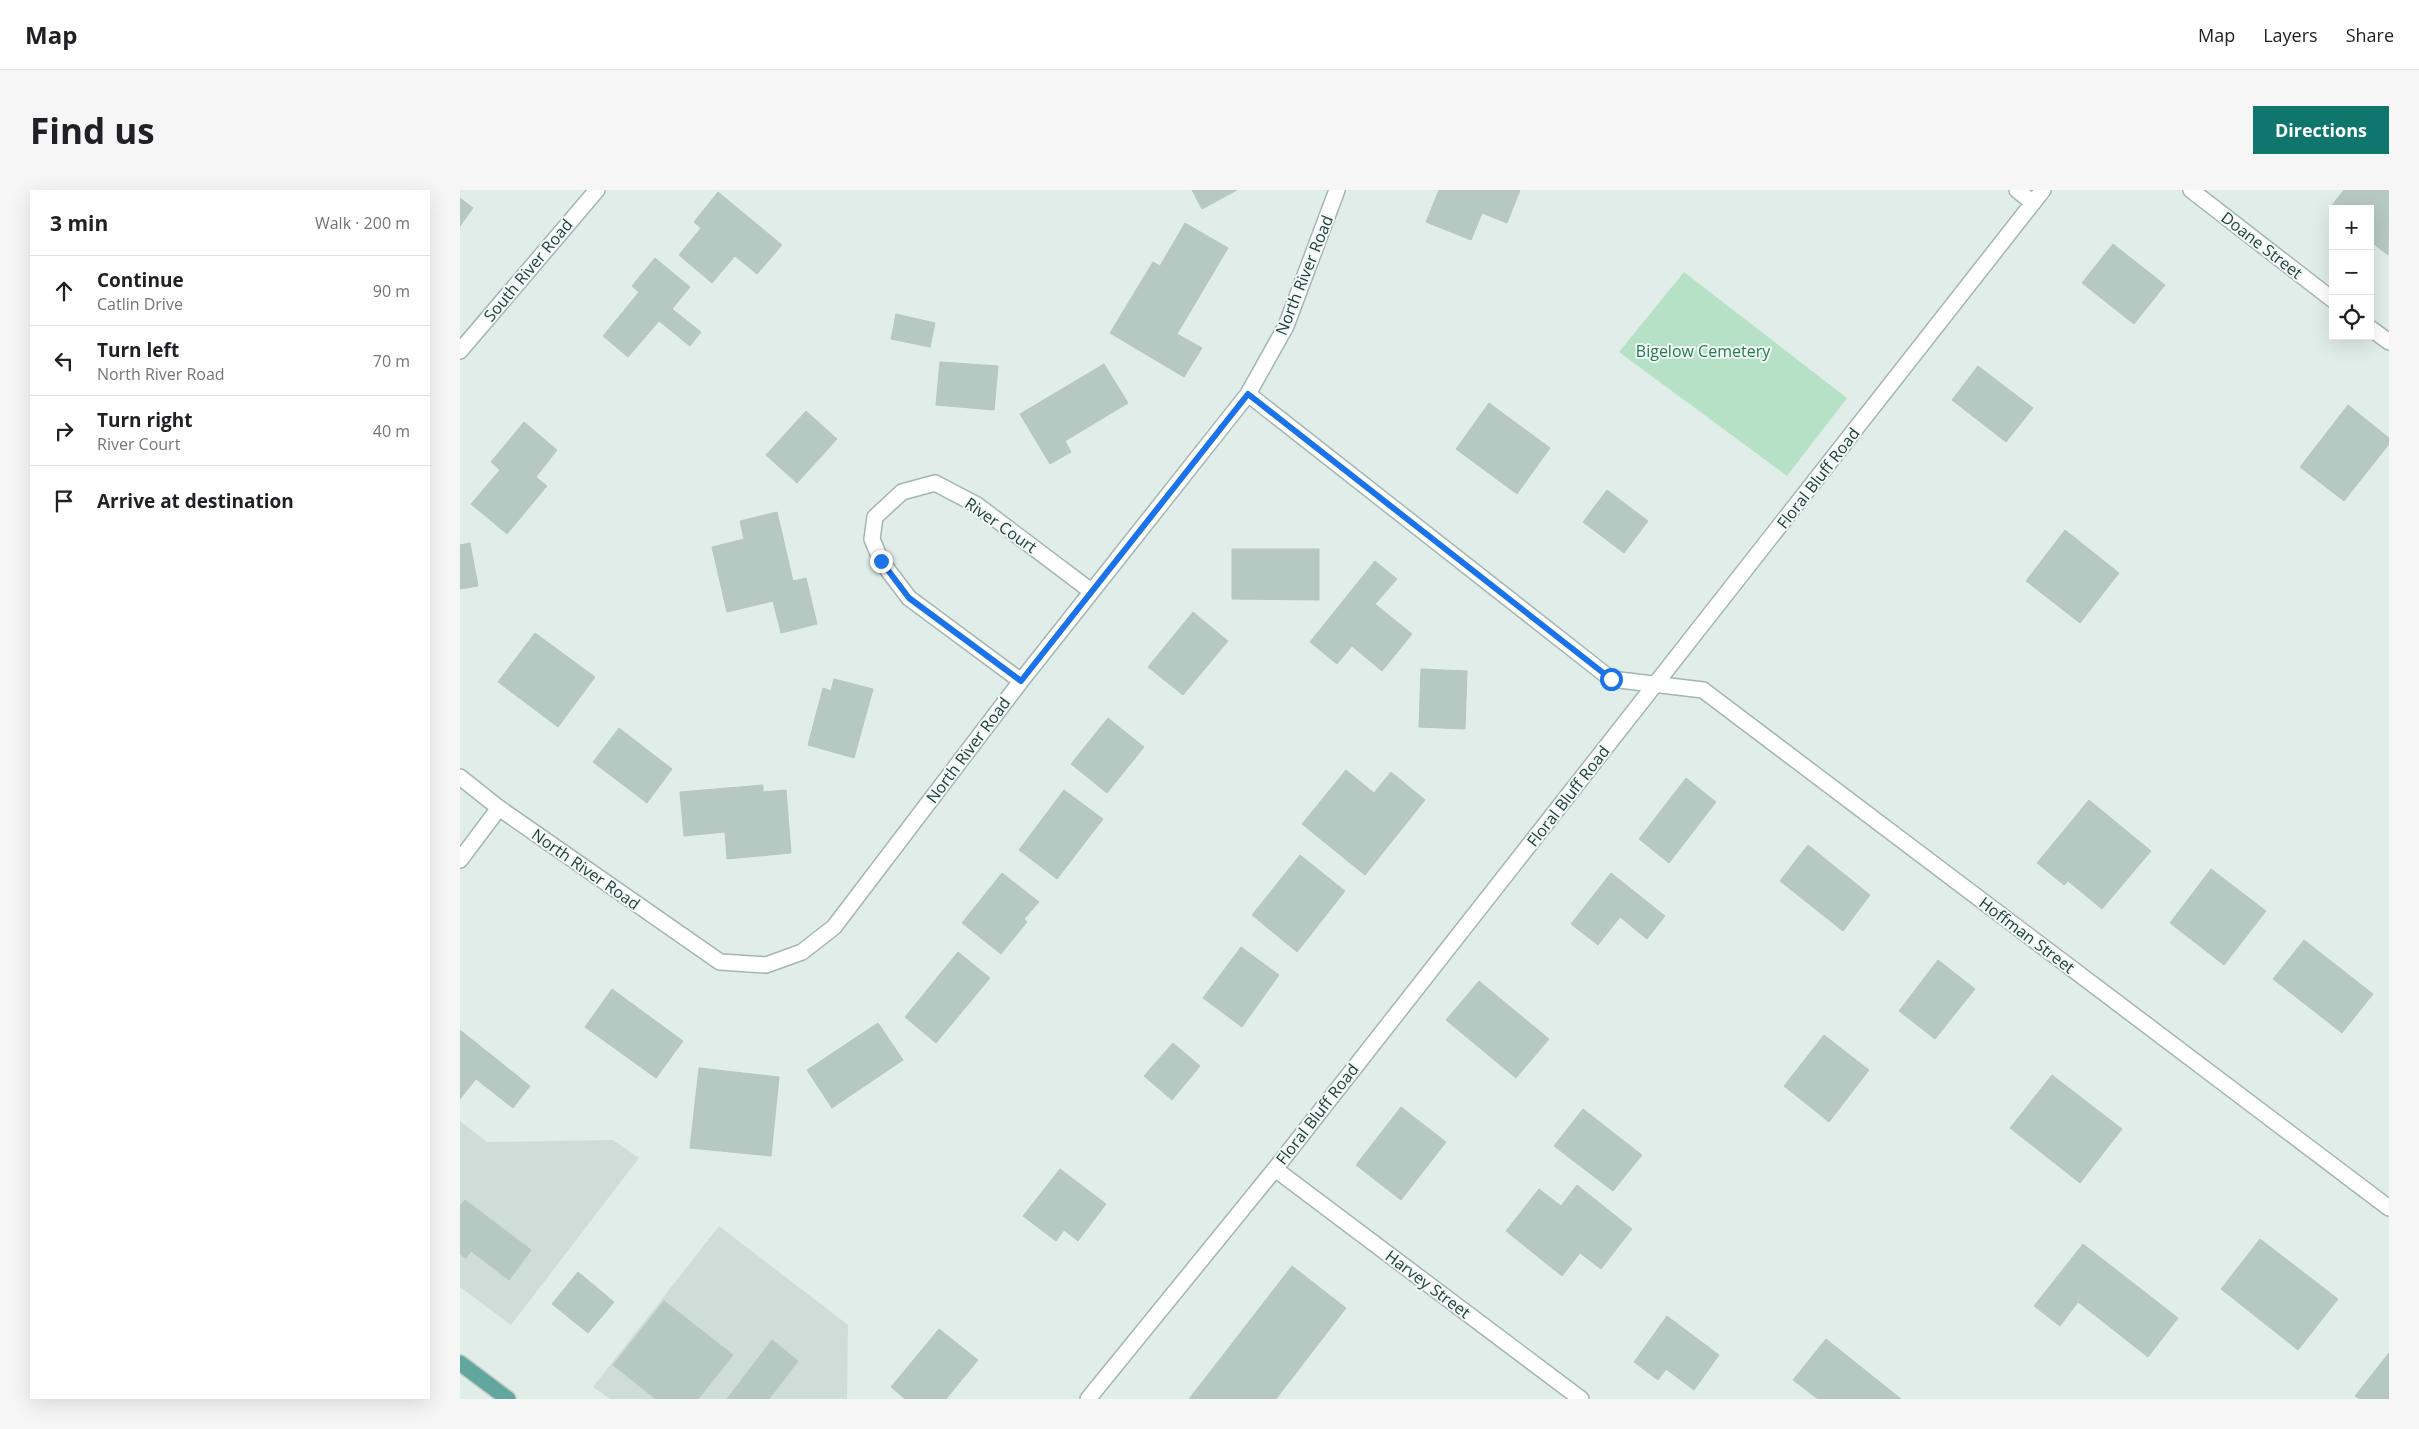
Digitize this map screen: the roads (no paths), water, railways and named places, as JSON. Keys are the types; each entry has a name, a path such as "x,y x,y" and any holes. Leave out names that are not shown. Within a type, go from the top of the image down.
{"main road":[{"path":"460,1363 508,1399"}],"street":[{"name":"South River Road","path":"460,351 597,190"},
{"name":"North River Road","path":"499,808 720,962 766,965 802,952 834,927 1021,681 1248,394 1286,326 1337,190"},
{"path":"2017,190 2033,203"},
{"name":"Floral Bluff Road","path":"1088,1399 1274,1168 2043,190"},
{"name":"Doane Street","path":"2191,190 2329,297"},
{"path":"2374,331 2389,342"},
{"name":"Hoffman Street","path":"1248,394 1611,679 1702,690 2389,1208"},
{"name":"River Court","path":"1021,681 909,598 881,561 872,539 875,517 902,492 935,483 977,505 1091,591"},
{"path":"460,777 499,808 460,860"},
{"name":"Harvey Street","path":"1274,1168 1581,1399"}],"park label":[{"name":"Bigelow Cemetery","path":"1703,351"}]}
